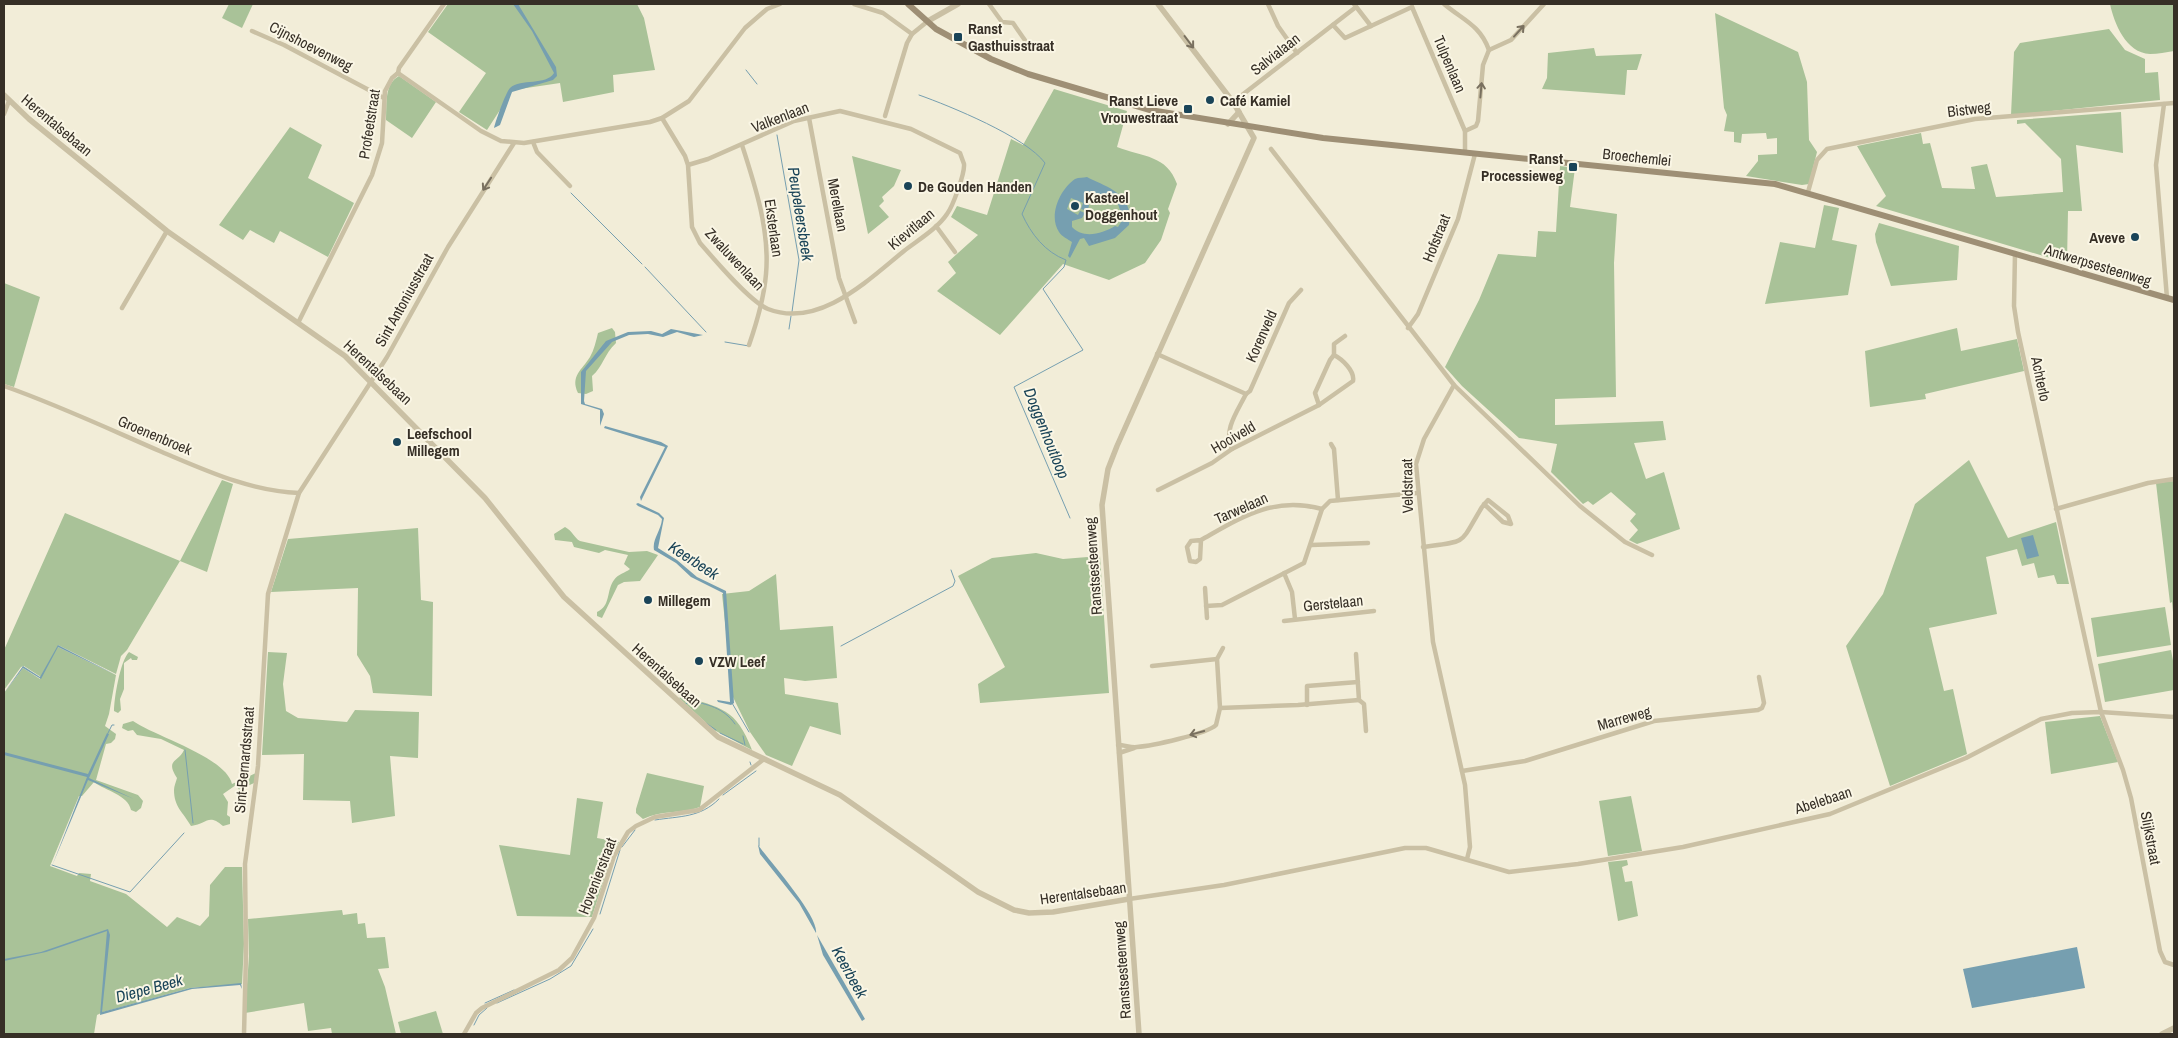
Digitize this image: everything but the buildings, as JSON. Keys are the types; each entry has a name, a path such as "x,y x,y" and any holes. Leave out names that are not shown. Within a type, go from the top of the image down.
{"main road":[{"name":"Broechemlei","path":"908,4 936,29 970,49 1028,74 1150,110 1248,128 1323,138 1775,184 2015,253"},
{"name":"Antwerpsesteenweg","path":"2015,253 2171,299"}],"street":[{"name":"Profeetstraat","path":"298,323 372,175 382,143 384,98 388,84 398,73 399,68 444,4"},
{"path":"398,73 481,131 496,139 514,143 533,142 650,122 662,118 689,101 745,28 767,9 780,4"},
{"path":"854,4 883,14 912,34"},
{"path":"884,119 905,47 912,34 928,21 958,4"},
{"path":"989,4 1002,22 1013,24 1031,49"},
{"name":"Ranstsesteenweg","path":"1139,1034 1102,505 1112,459 1157,354 1256,140 1233,102 1158,4"},
{"path":"1268,4 1278,26 1297,53"},
{"path":"1444,4 1484,36 1489,50 1483,65 1478,121 1476,126 1466,131 1465,152"},
{"path":"1489,50 1511,40 1544,4"},
{"path":"1355,6 1371,26"},
{"name":"Salvialaan","path":"1233,102 1355,6"},
{"path":"1333,25 1345,38 1412,6"},
{"name":"Tulpenlaan","path":"1412,6 1466,131"},
{"name":"Cijnshoevenweg","path":"252,31 284,45 384,98"},
{"name":"Herentalsebaan","path":"4,95 168,230 345,356 485,498 570,603 708,730 728,742 840,795 978,892 1014,910 1029,913 1053,912 1224,885 1397,849 1426,848 1467,859"},
{"path":"4,114 9,101"},
{"name":"Bistweg","path":"1808,192 1817,160 1827,149 1975,119 2174,102"},
{"path":"2164,104 2156,165 2171,299"},
{"name":"Valkenlaan","path":"688,164 708,160 794,121 840,111 884,119"},
{"path":"1228,124 1239,112"},
{"name":"Zwaluwenlaan","path":"662,118 688,164 694,235 719,263 761,304"},
{"name":"Merellaan","path":"809,118 845,296"},
{"name":"Kievitlaan","path":"761,304 780,312 808,312 845,296 936,226 948,214 964,165 960,153 884,119"},
{"path":"533,142 537,152 570,186"},
{"name":"Sint Antoniusstraat","path":"299,493 372,382 448,247 514,143"},
{"name":"Eksterlaan","path":"742,145 752,178 766,245 766,272 761,304 749,345"},
{"path":"1271,150 1454,385 1580,506 1625,542 1652,555"},
{"name":"Hofstraat","path":"1408,328 1418,314 1458,219 1475,154"},
{"path":"936,226 955,252"},
{"path":"122,308 168,230"},
{"name":"Achterlo","path":"2015,253 2014,306 2018,332 2101,712"},
{"name":"Korenveld","path":"1232,449 1227,435 1246,394 1250,391 1289,303 1301,290"},
{"path":"845,296 855,322"},
{"path":"1320,405 1315,393 1334,355 1334,344 1345,336"},
{"path":"1157,354 1246,394"},
{"name":"Hooiveld","path":"1158,490 1212,463 1232,449 1320,405 1353,381 1353,374 1341,358 1334,355"},
{"name":"Veldstraat","path":"1454,385 1418,454 1417,493 1436,663 1462,770 1470,847 1467,859"},
{"name":"Groenenbroek","path":"4,386 55,404 224,478 268,490 299,493"},
{"path":"1331,444 1334,449 1338,500"},
{"path":"2056,509 2148,483 2174,479"},
{"name":"Sint-Bernardsstraat","path":"244,1034 246,954 245,864 258,766 268,602 299,493"},
{"path":"1206,606 1222,605 1304,563 1322,509 1330,502 1417,493"},
{"path":"1423,547 1454,543 1464,539 1484,504 1488,500 1492,501 1508,516 1511,524 1503,522 1484,504"},
{"name":"Tarwelaan","path":"1200,540 1200,559 1196,562 1190,561 1187,554 1188,544 1268,507 1301,504 1322,509"},
{"path":"1311,545 1368,543"},
{"name":"Gerstelaan","path":"1284,573 1292,592 1295,619"},
{"path":"1206,588 1207,618"},
{"name":"Gerstelaan","path":"1284,621 1374,611"},
{"path":"1119,752 1212,729 1216,725 1220,708 1217,658 1223,648"},
{"path":"1356,654 1359,700"},
{"path":"1152,666 1217,658"},
{"name":"Marreweg","path":"1462,770 1525,761 1654,722 1758,710 1762,708 1764,703 1759,677"},
{"path":"1307,704 1307,686 1358,682"},
{"path":"1220,708 1359,700 1364,704 1366,731"},
{"name":"Abelebaan","path":"1467,859 1509,872 1578,864 1673,849 1758,832 1830,814 1966,758 2041,719 2101,712 2174,717"},
{"name":"Slijkstraat","path":"2101,712 2123,770 2131,798 2160,951 2165,962 2174,964"},
{"path":"1118,745 1134,748"},
{"name":"Hovenierstraat","path":"464,1034 476,1013 482,1008 567,964 586,936 601,903 614,856 628,832 655,817 700,810 764,759"},
{"path":"2162,1034 2173,1029"}],"green space":[{"path":"229,4 253,4 242,28 222,18"},
{"path":"448,4 637,4 644,18 655,70 613,75 614,92 563,102 560,83 513,90 487,130 459,112 486,73 428,32"},
{"path":"2110,4 2174,4 2174,51 2150,54 2134,48 2122,36"},
{"path":"1715,13 1798,52 1807,82 1809,140 1817,152 1809,184 1802,185 1746,176 1758,161 1758,155 1777,154 1777,138 1767,139 1766,133 1742,134 1741,143 1734,142 1734,132 1724,131 1727,115 1724,108"},
{"path":"2109,29 2125,50 2145,59 2145,73 2158,72 2160,100 2011,115 2014,52 2020,43"},
{"path":"1594,48 1596,56 1642,54 1637,70 1627,70 1625,95 1542,89 1547,78 1548,53"},
{"path":"399,76 436,102 412,138 386,120 389,89 394,80"},
{"path":"1054,89 1127,111 1117,147 1145,155 1160,162 1173,174 1177,184 1168,209 1170,213 1161,240 1145,263 1109,280 1063,264 1000,335 937,291 956,273 948,262 978,235 951,217 957,206 987,215 1011,139 1023,145"},
{"path":"2121,112 2123,153 2076,145 2082,211 2068,211 2067,263 1876,206 1886,196 1857,146 1921,133 1923,144 1930,143 1942,188 1975,189 1971,167 1987,164 1996,197 2063,192 2061,159 2025,123 2017,124 2017,120"},
{"path":"290,127 322,145 308,178 354,203 328,257 280,231 274,243 250,230 243,240 219,225"},
{"path":"852,156 901,170 894,186 882,197 884,201 879,206 889,217 868,234"},
{"path":"1560,166 1575,168 1570,207 1617,214 1614,263 1616,397 1555,399 1555,425 1663,421 1666,440 1634,443 1646,479 1664,472 1680,529 1637,544 1629,540 1638,530 1630,521 1636,514 1611,492 1593,505 1588,501 1583,504 1551,472 1557,444 1519,438 1462,386 1445,367 1479,300 1498,254 1536,257 1538,231 1556,232"},
{"path":"1824,205 1839,208 1832,240 1857,245 1848,295 1765,304 1780,242 1815,248"},
{"path":"1879,223 1959,246 1957,280 1891,286 1876,242 1875,234"},
{"path":"4,283 40,297 14,387 4,384"},
{"path":"612,328 615,332 616,343 599,369 592,376 593,391 586,394 578,393 575,382 576,378 591,354 598,333"},
{"path":"1957,328 1961,351 2017,339 2024,371 1925,394 1926,399 1870,407 1865,351"},
{"path":"1969,460 2008,538 2056,522 2069,584 2057,584 2054,575 2038,578 2034,563 2022,566 2017,549 1986,557 1997,614 1929,628 1944,691 1953,689 1967,754 1890,786 1846,646 1883,594 1915,504"},
{"path":"222,480 233,484 207,572 180,561"},
{"path":"2174,481 2173,612 2172,602 2170,603 2156,483"},
{"path":"65,513 180,561 127,650 121,656 116,674 58,645 58,647 116,675 105,726 116,734 115,739 111,743 106,744 96,780 138,795 143,801 141,808 136,812 131,810 126,801 121,797 94,782 82,796 79,796 50,866 77,876 79,873 91,874 90,881 126,894 167,927 177,917 200,926 209,916 210,885 225,867 242,867 244,944 242,984 190,988 103,1012 97,1015 94,1034 4,1034 4,693 23,668 40,679 41,677 24,666 21,667 4,690 4,650"},
{"path":"565,527 580,541 629,552 647,551 658,555 640,581 624,582 618,585 602,618 597,616 597,612 604,606 614,580 617,576 630,569 624,564 628,555 605,550 599,553 574,547 572,542 555,540 554,534"},
{"path":"418,528 421,600 433,602 432,696 373,693 370,676 357,655 358,588 271,592 288,539"},
{"path":"1036,553 1063,559 1100,556 1109,693 980,703 978,684 1005,667 958,576 992,558"},
{"path":"776,574 780,630 833,626 837,678 805,681 784,678 785,694 838,703 841,735 810,726 792,766 766,755 750,732 733,697 722,594 749,591"},
{"path":"2165,607 2171,645 2097,657 2091,618"},
{"path":"2171,650 2174,666 2174,690 2105,702 2098,664"},
{"path":"129,652 138,657 137,660 132,660 131,658 124,663 124,689 120,699 121,710 118,713 114,711 116,689 120,671"},
{"path":"268,652 287,653 283,684 286,711 298,718 347,722 355,710 419,712 418,758 390,756 395,816 352,823 350,801 303,800 304,754 262,755"},
{"path":"682,696 717,707 726,712 740,726 752,750 714,730 679,698"},
{"path":"2100,716 2118,762 2051,774 2045,722"},
{"path":"133,721 204,756 227,774 232,784 256,773 254,783 239,790 236,785 223,794 228,802 227,815 230,817 230,824 223,826 214,820 207,820 191,826 177,805 174,796 177,778 172,764 184,750 161,739 137,735 133,730 128,731 122,728 123,724"},
{"path":"647,773 704,786 700,807 686,811 657,814 643,819 636,813 636,809"},
{"path":"1631,796 1642,851 1608,856 1599,801"},
{"path":"577,798 603,802 597,838 619,842 612,854 592,917 517,916 499,845 570,855"},
{"path":"1627,860 1628,865 1622,867 1625,882 1632,881 1638,916 1618,921 1608,862"},
{"path":"342,910 343,915 357,913 358,924 365,923 367,938 385,937 389,968 378,969 385,987 396,1034 332,1034 331,1028 308,1031 304,1003 245,1013 249,956 248,919"},
{"path":"436,1011 443,1034 401,1034 398,1022"}],"water":[{"path":"513,4 518,4 556,67 557,76 553,80 512,92 500,125 494,128 503,101 510,88 520,83 545,79 554,73 532,31"},
{"path":"1087,177 1113,190 1124,200 1130,214 1129,225 1115,238 1089,246 1084,238 1080,239 1070,258 1068,256 1072,242 1063,237 1059,232 1056,226 1055,211 1060,196 1070,183 1076,178","holes":["1091,191 1118,204 1123,219 1118,227 1115,226 1093,234 1082,233 1072,227 1072,221 1082,218 1085,213 1080,211 1078,215 1067,209 1071,198 1083,203 1081,209 1087,211 1089,206 1086,195"]},
{"path":"671,329 703,335 694,337 677,332 663,337 648,334 629,335 612,342 586,371 584,401 585,404 602,409 604,414 600,426 600,410 581,404 581,372 606,341 628,332 651,331 662,334"},
{"path":"605,426 661,442 668,446 641,501 640,497 665,447 604,428"},
{"path":"638,503 659,513 664,518 658,548 677,560 697,577 726,591 734,703 731,705 718,702 717,700 730,702 723,593 691,577 676,563 654,550 654,542 662,519 658,515 638,506 636,504"},
{"path":"2033,535 2039,556 2027,559 2021,538"},
{"path":"58,645 116,675 58,647 41,679 23,668 4,693 23,666 40,677"},
{"path":"107,733 109,734 89,778 134,799 88,780 52,866 87,777 4,755 4,752 88,774"},
{"path":"758,845 802,901 815,925 816,933 799,903 760,854"},
{"path":"108,929 110,935 102,1012 190,988 241,983 242,989 240,985 192,989 100,1015 107,931 46,952 4,961 4,959 41,952"},
{"path":"817,935 865,1019 862,1021 823,955"},
{"path":"2077,947 2085,988 1972,1008 1963,969"}],"waterway":[{"name":"Peupeleersbeek","path":"746,70 757,84"},
{"name":"Doggenhoutloop","path":"919,95 967,114 1005,133 1022,143 1045,163 1022,214 1040,242 1058,257 1066,260 1064,267 1043,289 1083,350 1014,387 1070,518"},
{"name":"Peupeleersbeek","path":"777,135 799,260 792,312"},
{"name":"Keerbeek","path":"571,193 642,264"},
{"name":"Keerbeek","path":"645,267 706,332"},
{"name":"Peupeleersbeek","path":"789,329 791,316"},
{"name":"Peupeleersbeek","path":"725,342 749,346"},
{"path":"841,646 953,586 955,581 951,570"},
{"path":"686,704 689,700 703,703 720,710 735,724"},
{"name":"Keerbeek","path":"732,703 749,732"},
{"path":"706,723 716,730"},
{"path":"108,733 112,725 114,725"},
{"path":"720,733 743,744"},
{"name":"Keerbeek","path":"743,736 745,745"},
{"path":"185,750 193,823"},
{"path":"723,795 756,771"},
{"path":"655,820 697,813 719,799"},
{"path":"622,847 635,830"},
{"path":"52,865 130,892 184,833"},
{"name":"Keerbeek","path":"759,838 759,846"},
{"path":"600,914 620,850"},
{"path":"497,1003 550,979 571,966 593,929"},
{"path":"485,1003 514,990"},
{"path":"474,1025 479,1015 487,1008"}],"place":[{"name":"Ranst Gasthuisstraat","path":"958,37"},
{"name":"Café Kamiel","path":"1210,100"},
{"name":"Ranst Lieve Vrouwestraat","path":"1188,109"},
{"name":"Ranst Processieweg","path":"1573,167"},
{"name":"De Gouden Handen","path":"908,186"},
{"name":"Kasteel Doggenhout","path":"1075,206"},
{"name":"Aveve","path":"2135,237"},
{"name":"Leefschool Millegem","path":"397,442"},
{"name":"Millegem","path":"648,600"},
{"name":"VZW Leef","path":"699,661"}],"water label":[{"name":"Diepe Beek","path":"149,988"}]}
